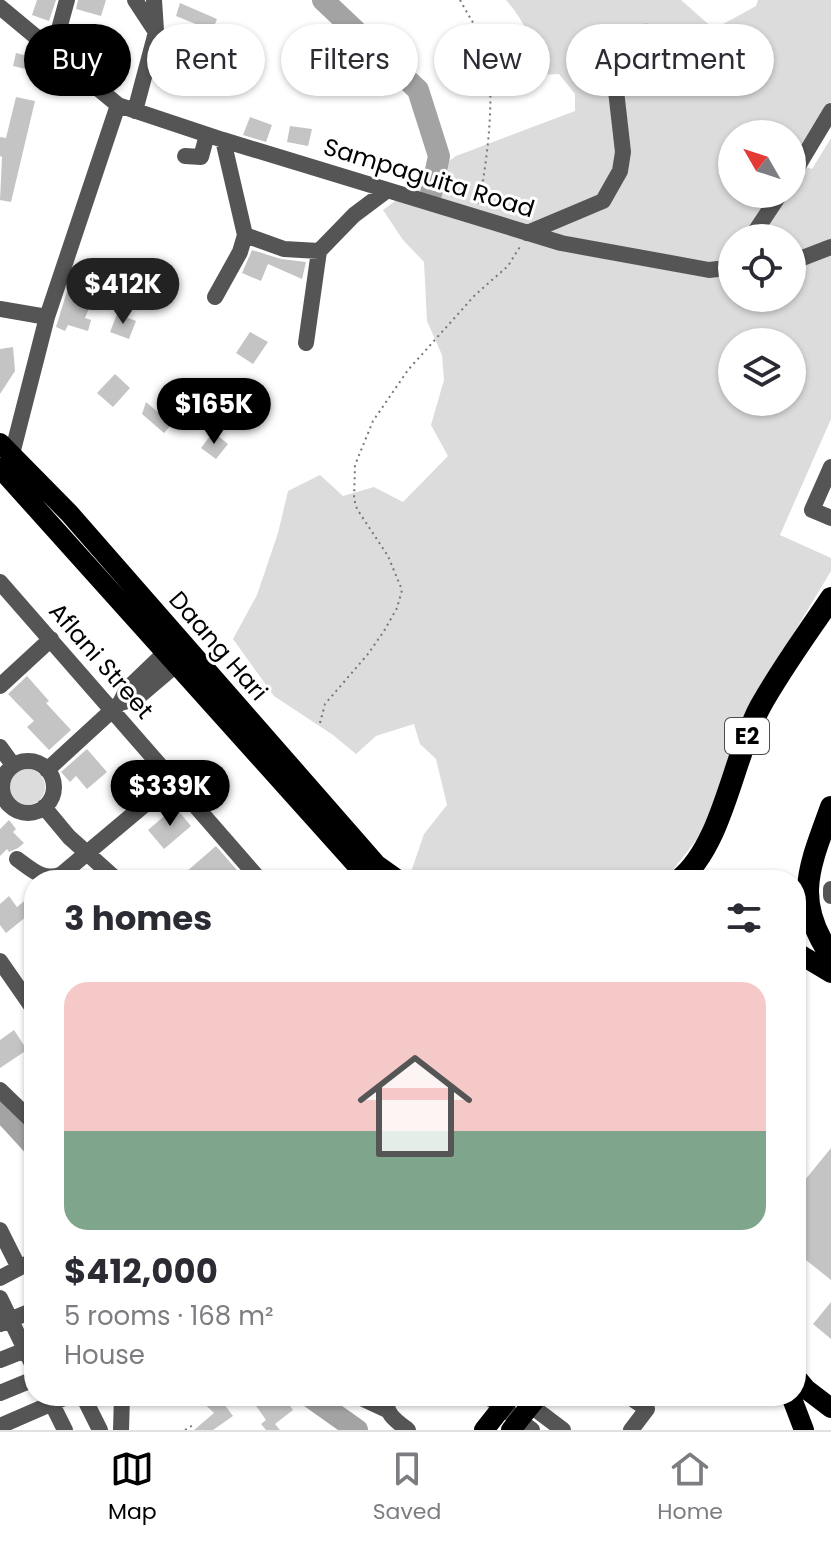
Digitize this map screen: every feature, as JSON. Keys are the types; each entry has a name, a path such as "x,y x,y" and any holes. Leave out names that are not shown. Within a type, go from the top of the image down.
{"highway":[{"name":"E2","path":"688,870 709,841 748,731 760,708 831,598"},
{"path":"831,807 813,860 808,882 808,908 815,929 831,956"}],"main road":[{"name":"Daang Hari","path":"4,455 69,513 177,653 374,870"},
{"path":"806,958 831,973"},
{"path":"806,1389 831,1408"},
{"path":"795,1406 804,1430"},
{"path":"484,1430 516,1409"}],"street":[{"path":"60,24 67,0"},
{"path":"135,0 151,24"},
{"path":"154,0 156,24"},
{"path":"0,7 24,27"},
{"path":"135,111 147,66"},
{"path":"4,455 118,105 107,96"},
{"path":"527,233 603,201 620,171 623,152 617,96"},
{"name":"Sampaguita Road","path":"118,105 215,138 561,243 709,270 718,269"},
{"path":"806,153 831,111"},
{"path":"185,156 201,157 215,138"},
{"path":"215,138 245,235 240,252 215,297"},
{"path":"306,343 319,251 354,215 386,191"},
{"path":"245,235 284,249 319,251"},
{"path":"806,257 831,247"},
{"path":"0,309 47,317"},
{"path":"831,467 812,510 831,518"},
{"name":"Aflani Street","path":"0,582 117,706 174,780 251,870"},
{"path":"0,686 51,639"},
{"path":"47,770 117,706 127,689 177,653"},
{"path":"0,747 13,765"},
{"path":"31,761 47,770 53,789 44,807 25,812 4,806 2,783 13,765 31,761"},
{"path":"67,870 174,780"},
{"path":"44,807 106,870"},
{"path":"17,859 33,870"},
{"path":"831,889 831,896"},
{"path":"0,961 24,996"},
{"path":"0,1090 24,1112"},
{"path":"0,1230 24,1260"},
{"path":"0,1278 24,1266"},
{"path":"0,1298 6,1322 24,1342"},
{"path":"0,1360 24,1350"},
{"path":"0,1393 24,1383"},
{"path":"0,1426 38,1406"},
{"path":"53,1406 65,1430"},
{"path":"88,1406 100,1430"},
{"path":"121,1430 122,1406"},
{"path":"388,1406 408,1430"},
{"path":"631,1430 647,1409 643,1406"},
{"path":"516,1409 563,1430"}],"path":[{"path":"460,0 482,40 489,80 487,151 477,218"},
{"path":"320,723 325,704 384,631 397,608 402,590 388,556 357,509 354,499 355,465 373,421 425,350 487,283 508,266 527,233"},
{"path":"185,1430 193,1425"}],"shaded area":[{"path":"506,0 681,0 708,24 566,24 566,83 559,74 550,75 550,24 523,24"},
{"path":"758,0 831,0 831,101 806,141 806,120 718,120 718,208 806,208 806,167 812,169 831,138 831,419 780,535 831,558 831,571 769,674 701,834 673,870 412,870 424,834 447,805 436,759 420,744 414,724 376,736 356,754 274,696 233,639 257,595 278,533 288,491 320,475 343,496 374,487 403,502 448,456 431,425 444,380 442,355 427,321 424,262 403,240 383,210 456,156 575,111 575,96 774,96 774,24 723,24 756,6"},
{"path":"27,769 40,774 45,787 40,800 27,805 14,800 9,787 14,774"}],"building":[{"path":"37,0 56,0 49,21 32,15"},
{"path":"78,0 106,0 101,16 76,9"},
{"path":"180,3 217,19 215,24 196,24 176,16"},
{"path":"16,53 24,55 24,69 13,66"},
{"path":"16,97 35,101 11,202 0,200 0,137 6,138"},
{"path":"250,117 272,125 266,142 243,135"},
{"path":"290,126 312,129 308,146 287,142"},
{"path":"252,250 281,259 306,262 302,279 268,264 261,281 242,273"},
{"path":"72,275 98,286 85,318 91,320 88,331 68,325 65,331 56,327"},
{"path":"117,314 136,321 129,339 110,332"},
{"path":"250,332 268,342 253,364 236,353"},
{"path":"13,347 15,371 0,394 0,349"},
{"path":"115,374 130,388 113,407 97,393"},
{"path":"234,382 251,393 238,413 223,401"},
{"path":"146,402 172,424 164,433 142,414"},
{"path":"213,432 228,444 216,459 201,448"},
{"path":"27,676 71,730 49,750 27,727 34,721 8,694"},
{"path":"87,749 107,772 87,789 76,776 70,782 61,772"},
{"path":"175,807 191,826 164,849 148,830"},
{"path":"9,820 16,829 13,832 24,843 9,852 7,849 0,856 0,829"},
{"path":"216,846 236,870 188,870"},
{"path":"9,896 17,907 24,901 24,918 6,933 0,925 0,904"},
{"path":"14,1030 24,1045 24,1052 0,1068 0,1040"},
{"path":"831,1148 831,1280 806,1260 806,1179"},
{"path":"831,1302 831,1339 813,1324"},
{"path":"207,1406 226,1406 233,1416 213,1430 194,1430 214,1413"},
{"path":"256,1406 290,1406 293,1410 275,1424 280,1430 266,1430 261,1424 266,1420"}],"waterway":[{"path":"323,0 418,90 439,156 431,194"},
{"path":"0,1109 24,1135"},
{"path":"323,1406 357,1430"}]}
